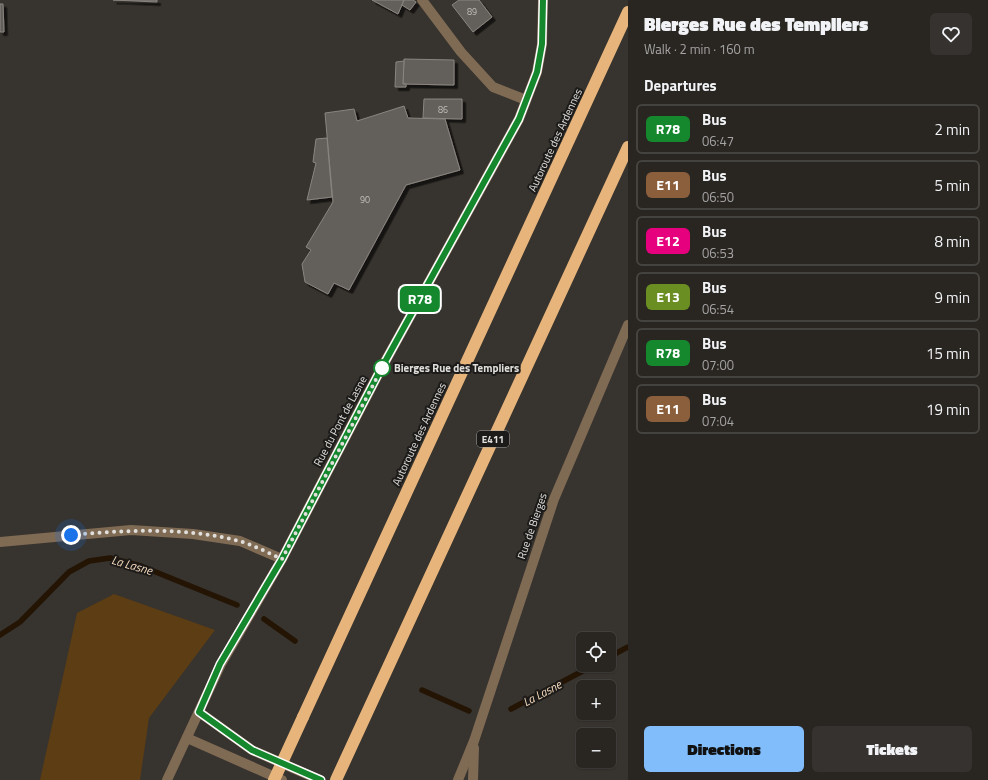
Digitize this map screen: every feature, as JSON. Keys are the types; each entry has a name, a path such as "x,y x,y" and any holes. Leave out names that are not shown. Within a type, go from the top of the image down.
{"highway":[{"name":"Autoroute des Ardennes","path":"274,780 628,12"},
{"name":"E411","path":"336,780 628,147"}],"street":[{"path":"422,0 461,52 493,87 526,100"},
{"name":"Rue du Pont de Lasne","path":"167,780 220,664 282,559 381,369 519,119 537,72 542,44 543,0"},
{"name":"Rue de Bierges","path":"458,780 474,741 554,499 628,325"},
{"path":"0,542 131,530 193,534 240,541 282,559"},
{"path":"199,712 252,750 320,780"},
{"path":"187,738 282,780"},
{"name":"Rue de Bierges","path":"473,780 474,741"}],"shaded area":[{"path":"114,594 215,630 149,718 140,780 40,780 77,613"}],"building":[{"path":"113,0 157,0 157,2"},
{"path":"372,0 404,0 398,14"},
{"path":"404,0 413,0 416,2 410,10 402,5"},
{"path":"459,0 479,0 492,17 473,32 452,5"},
{"path":"0,4 3,4 4,32 0,32"},
{"path":"404,59 454,60 454,85 403,84"},
{"path":"404,61 403,84 406,84 406,87 395,87 396,62"},
{"path":"424,99 462,99 462,119 423,118"},
{"path":"404,106 408,118 445,119 460,170 406,185 349,290 334,283 328,294 305,282 302,264 311,250 306,247 333,202 325,113 354,109 357,121"},
{"path":"327,138 332,197 307,200 316,163 313,162 316,139"}],"waterway":[{"name":"La Lasne","path":"0,635 20,622 69,572 89,561 110,558 141,566 237,605"},
{"name":"La Lasne","path":"264,619 295,641"},
{"name":"La Lasne","path":"616,653 628,647"},
{"name":"La Lasne","path":"511,709 581,672"},
{"name":"La Lasne","path":"422,690 469,711"}],"bus line":[{"name":"R78","path":"321,780 252,750 199,712 220,664 282,559 381,369 519,119 537,72 542,44 543,0"}],"place":[{"name":"Bierges Rue des Templiers","path":"382,368"}],"route":[{"path":"71,535 131,530 193,534 240,541 282,559 382,368"}]}
